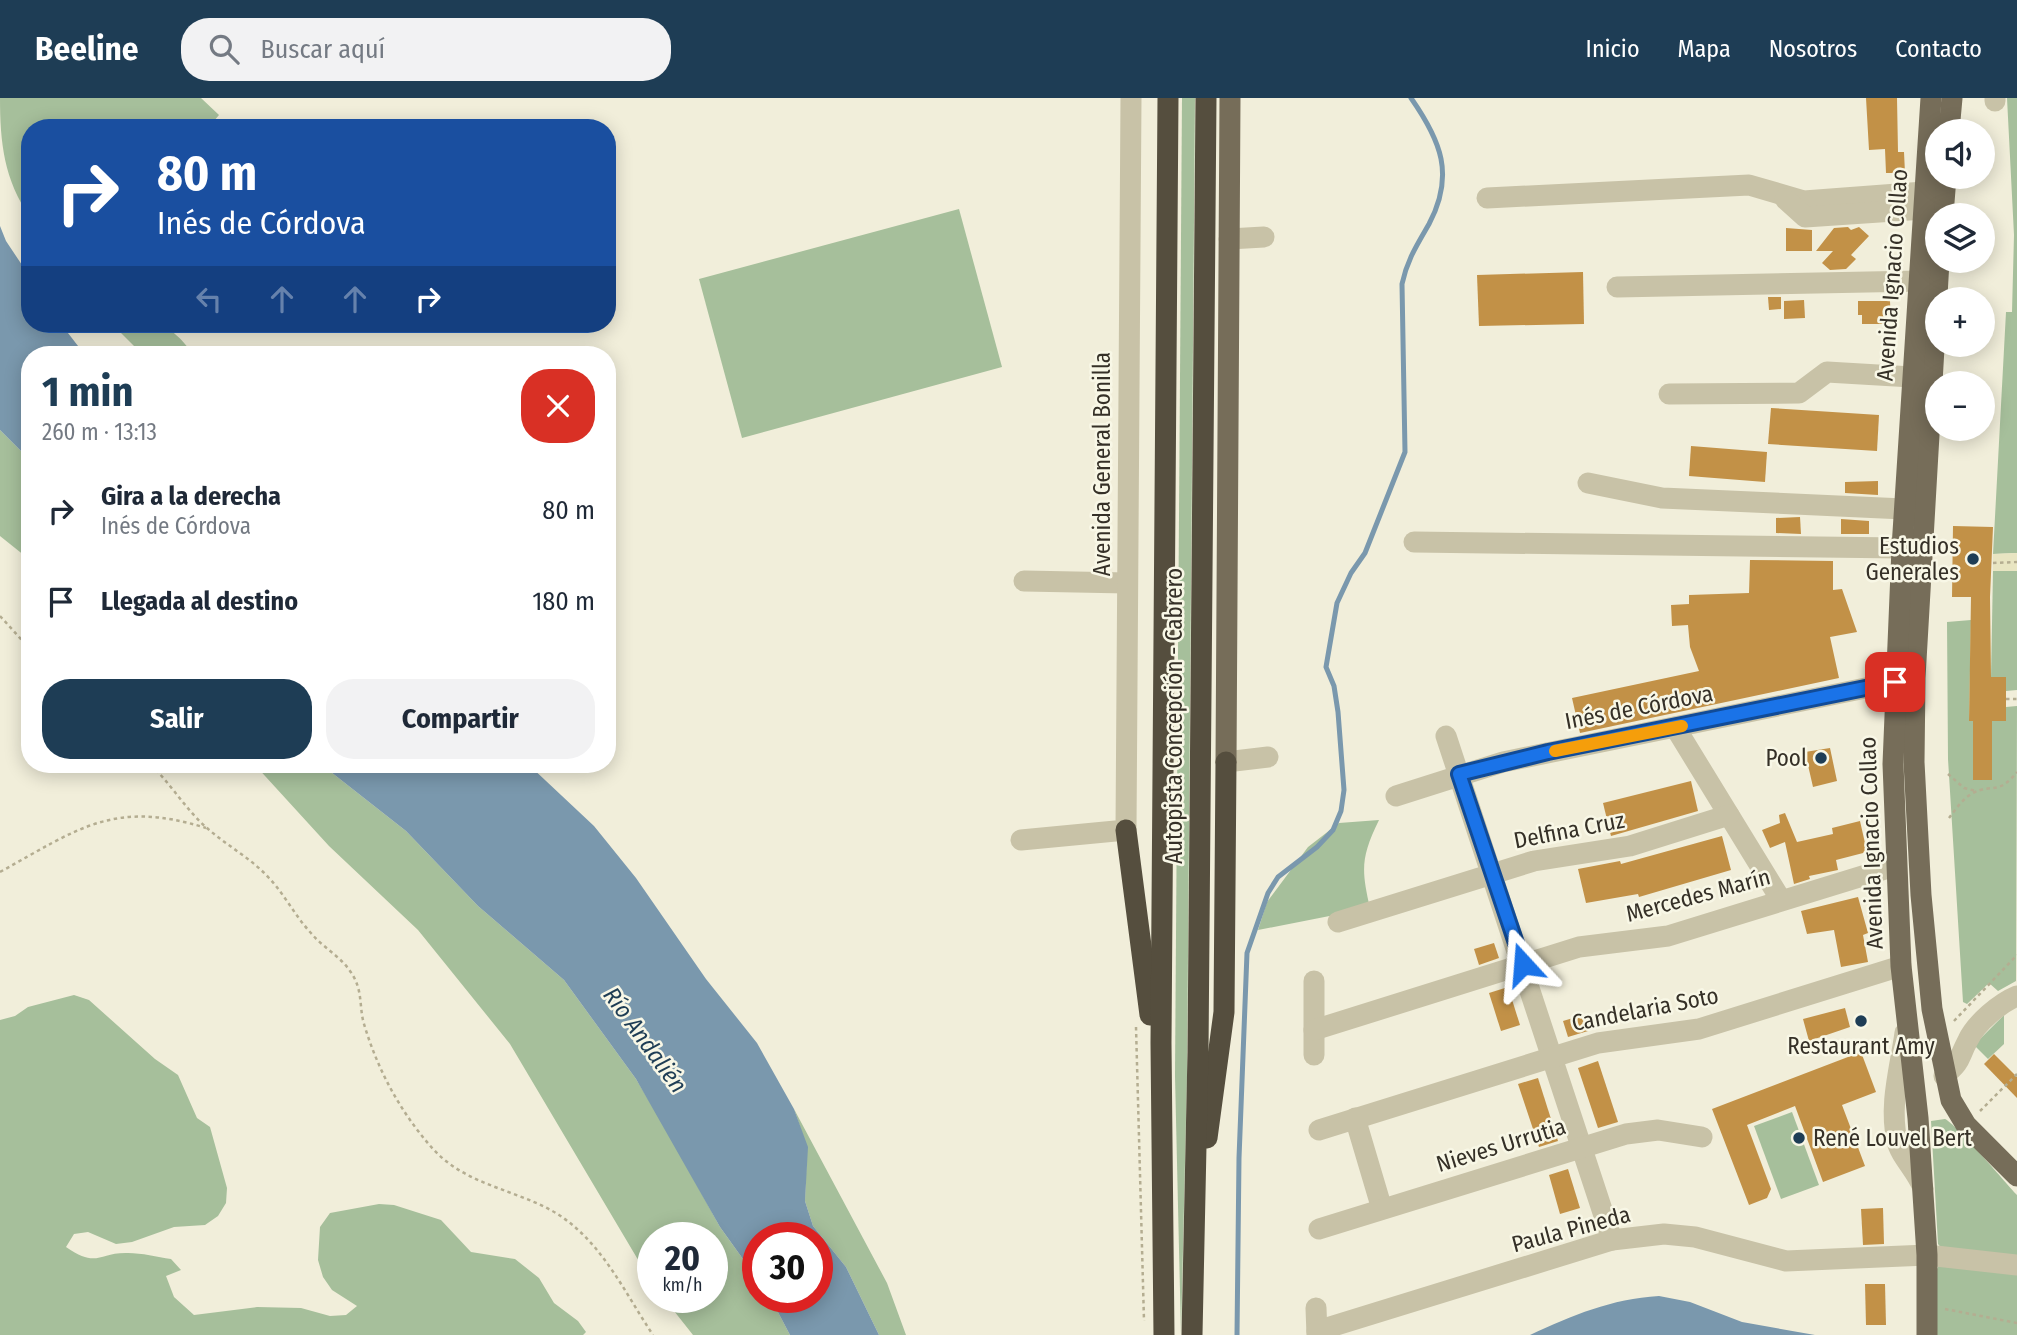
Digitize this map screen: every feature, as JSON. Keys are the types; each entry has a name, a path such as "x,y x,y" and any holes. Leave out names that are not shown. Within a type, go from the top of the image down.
{"highway":[{"name":"Autopista Concepción - Cabrero","path":"1164,1335 1162,1103 1168,98"},
{"name":"Autopista Concepción - Cabrero","path":"1192,1335 1206,98"},
{"path":"1195,1234 1224,1012 1226,762"},
{"path":"1126,830 1162,1103"}],"main road":[{"path":"1226,762 1230,98"},
{"name":"Avenida Ignacio Collao","path":"1930,203 1931,98"},
{"path":"1950,119 1952,98"},
{"name":"Avenida Ignacio Collao","path":"1925,240 1912,377 1895,682 1895,866 1901,966 1923,1188 1927,1255 1927,1335"},
{"name":"Avenida Ignacio Collao","path":"1939,273 1918,586 1914,720 1917,841 1927,964 1944,1076 1951,1100 1966,1125 2017,1176"}],"street":[{"name":"Avenida General Bonilla","path":"1126,830 1131,98"},
{"path":"1487,198 1749,185 1804,201 1925,205"},
{"path":"1229,239 1264,237"},
{"path":"1617,287 1919,281"},
{"path":"1669,394 1798,393 1827,372 1912,377"},
{"path":"1588,483 1662,498 1904,509"},
{"path":"1414,542 1902,548"},
{"path":"1024,582 1127,583"},
{"name":"Inés de Córdova","path":"1396,796 1459,774 1895,682"},
{"path":"1675,727 1781,900"},
{"path":"1447,736 1612,1240"},
{"path":"1226,762 1268,757"},
{"name":"Delfina Cruz","path":"1338,922 1492,873 1560,855 1630,846 1729,815"},
{"path":"1021,840 1126,830"},
{"name":"Mercedes Marín","path":"1314,1030 1588,945 1660,938 1895,866"},
{"name":"Candelaria Soto","path":"1318,1130 1552,1056 1620,1038 1699,1029 1901,966"},
{"path":"1314,981 1314,1055"},
{"path":"1944,1076 1962,1059 1969,1038 2002,1003 2017,996"},
{"path":"1355,1118 1382,1209"},
{"name":"Nieves Urrutia","path":"1319,1229 1648,1130 1702,1137"},
{"name":"Paula Pineda","path":"1316,1308 1317,1333 1612,1240 1685,1235 1786,1261 1927,1255 2017,1265"}],"path":[{"path":"1993,563 2017,562"},
{"path":"0,616 21,639"},
{"path":"2006,699 2017,699"},
{"path":"1948,774 1964,788 1976,791 1998,790 2017,772"},
{"path":"158,773 206,828 259,867 312,935 351,971 361,994 363,1020 382,1072 407,1116 435,1150 450,1165 509,1195 549,1210 584,1235 605,1259 653,1335"},
{"path":"1949,818 1966,797 1976,791"},
{"path":"0,872 77,828 95,822 150,817 206,828"},
{"path":"1953,1022 2017,955"},
{"path":"1136,1018 1144,1324"},
{"path":"1966,1125 2017,1074"},
{"path":"1945,1310 2017,1323"}],"green space":[{"path":"0,98 201,98 219,115 216,119 21,119 21,203 9,175 1,130"},
{"path":"1182,98 1195,98 1187,1076 1181,1335 1175,1076"},
{"path":"2007,98 2017,98 2017,553 1993,554 2006,312 2012,312 2014,235"},
{"path":"959,209 1002,367 742,438 699,279"},
{"path":"121,333 174,333 186,346 134,346"},
{"path":"0,430 21,451 21,553 0,536"},
{"path":"1993,571 2017,571 2017,690 2006,691 1991,677"},
{"path":"1971,620 1969,720 1973,721 1973,780 1992,780 1992,721 2006,707 2017,706 2016,981 1998,991 1989,983 1967,1004 1963,1002 1948,759 1947,622"},
{"path":"262,773 332,773 406,831 478,906 564,980 636,1079 717,1222 637,1222 637,1258 510,1044 418,930 329,846"},
{"path":"1379,820 1364,863 1370,908 1258,930 1267,902 1308,847 1339,823"},
{"path":"74,995 89,1000 155,1059 178,1075 197,1118 210,1127 227,1188 226,1203 218,1216 205,1225 174,1227 132,1242 116,1244 88,1232 74,1234 66,1247 77,1254 92,1258 128,1253 171,1259 181,1270 166,1276 174,1297 194,1315 257,1307 301,1308 330,1316 346,1315 357,1306 332,1290 323,1277 318,1260 320,1227 330,1213 379,1204 394,1205 441,1220 471,1252 515,1259 539,1278 554,1303 578,1321 586,1332 583,1335 0,1335 0,1020 15,1016 28,1007"},
{"path":"2004,1015 2004,1044 1988,1059 1974,1045"},
{"path":"794,1109 887,1283 906,1335 879,1335 846,1267 833,1251 833,1222 812,1222 805,1201 807,1147"},
{"path":"1792,1112 1819,1185 1781,1199 1754,1126"},
{"path":"1945,1119 2017,1195 2017,1258 1943,1250 1938,1244 1931,1121"},
{"path":"728,1238 742,1258 742,1313 778,1313 790,1335 693,1335 676,1313 728,1313"},
{"path":"1941,1261 2017,1270 2017,1335 1936,1335 1937,1269"}],"shaded area":[{"path":"2017,553 2017,571 1993,571 1993,554"}],"water":[{"path":"0,226 21,264 21,333 68,333 78,346 21,346 21,451 0,430"},
{"name":"Río Andalién","path":"332,773 538,773 594,826 636,878 706,979 757,1043 794,1109 808,1147 805,1201 812,1222 742,1222 742,1258 728,1238 728,1222 717,1222 636,1079 564,980 478,906 406,831"},
{"path":"833,1251 846,1267 879,1335 790,1335 778,1313 833,1313"},
{"path":"1659,1296 1690,1302 1742,1322 1815,1335 1530,1335 1593,1309"}],"building":[{"path":"1866,98 1897,98 1898,152 1904,152 1905,173 1886,173 1885,149 1869,150"},
{"path":"1848,227 1851,230 1859,227 1869,236 1851,255 1856,259 1846,269 1830,270 1822,263 1833,251 1816,251 1834,228"},
{"path":"1786,228 1812,230 1812,251 1786,251"},
{"path":"1583,272 1584,324 1479,326 1477,275"},
{"path":"1768,297 1781,297 1781,309 1769,310"},
{"path":"1804,300 1805,318 1784,319 1784,301"},
{"path":"1858,301 1890,301 1891,324 1862,324 1862,315 1858,315"},
{"path":"1771,408 1879,415 1877,451 1768,444"},
{"path":"1691,446 1767,452 1765,482 1689,476"},
{"path":"1878,481 1878,495 1845,493 1845,482"},
{"path":"1800,517 1801,534 1776,533 1776,518"},
{"path":"1841,519 1869,521 1869,534 1841,534"},
{"path":"1953,526 1993,527 1991,677 2006,677 2006,721 1992,721 1992,780 1973,780 1973,721 1969,721 1971,597 1952,597"},
{"path":"1750,560 1833,561 1833,590 1842,589 1857,632 1830,637 1839,678 1580,733 1572,698 1699,671 1690,647 1688,625 1672,626 1671,605 1689,604 1689,595 1749,593"},
{"path":"1830,748 1837,781 1813,787 1805,752"},
{"path":"1691,781 1698,811 1611,836 1603,803"},
{"path":"1785,813 1797,842 1833,834 1832,828 1860,821 1867,852 1836,860 1838,870 1809,876 1810,879 1794,884 1785,842 1770,848 1762,830 1780,823 1779,815"},
{"path":"1722,836 1731,870 1639,897 1638,894 1586,903 1578,869 1620,861 1621,864"},
{"path":"1858,897 1868,933 1863,935 1868,962 1841,967 1834,930 1807,934 1801,911"},
{"path":"1494,943 1499,958 1479,965 1474,949"},
{"path":"1508,987 1520,1025 1501,1031 1489,993"},
{"path":"1845,1008 1850,1027 1809,1041 1803,1019"},
{"path":"1583,1015 1588,1031 1568,1037 1563,1021"},
{"path":"1861,1052 1876,1092 1842,1105 1865,1166 1823,1182 1795,1106 1747,1125 1771,1189 1767,1198 1749,1205 1712,1109"},
{"path":"1994,1054 2017,1077 2017,1098 1984,1064"},
{"path":"1598,1061 1618,1122 1598,1128 1578,1068"},
{"path":"1538,1078 1558,1141 1539,1147 1518,1084"},
{"path":"1568,1169 1580,1208 1560,1214 1549,1175"},
{"path":"1883,1208 1884,1244 1863,1245 1861,1209"},
{"path":"1865,1284 1885,1284 1886,1325 1866,1325"}],"waterway":[{"path":"1237,1335 1239,1158 1247,953 1268,893 1278,877 1317,847 1333,830 1341,811 1344,790 1338,712 1334,686 1326,667 1337,603 1351,573 1365,553 1405,452 1402,284 1410,260 1437,206 1443,174 1437,144 1411,98"}],"slow traffic":[{"path":"1555,751 1682,726"}],"place":[{"name":"Estudios Generales","path":"1973,559"},
{"name":"Pool","path":"1821,758"},
{"name":"Restaurant Amy","path":"1861,1021"},
{"name":"René Louvel Bert","path":"1799,1138"}],"route":[{"path":"1523,964 1459,774 1548,752 1895,682"}]}
